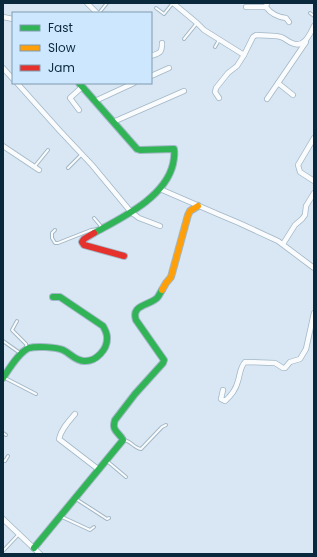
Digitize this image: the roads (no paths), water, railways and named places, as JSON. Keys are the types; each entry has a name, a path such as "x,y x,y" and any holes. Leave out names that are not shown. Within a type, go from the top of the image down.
{"street":[{"path":"87,3 97,12"},
{"path":"173,3 204,30 244,55"},
{"path":"246,7 266,5 272,13 280,18 286,18 289,22"},
{"path":"267,99 303,47 314,26"},
{"path":"219,98 216,88 228,73 237,66 251,40 256,35 282,37 295,44 303,43 307,40"},
{"path":"152,56 162,50 162,43"},
{"path":"3,68 12,78"},
{"path":"152,76 169,68"},
{"path":"278,83 293,95"},
{"path":"17,84 92,165 131,212 139,218 160,226"},
{"path":"95,101 127,84"},
{"path":"79,110 70,98 80,85 137,148 140,150 174,149 175,151 170,174 160,189 131,212 82,242 84,245 124,256"},
{"path":"113,122 184,91"},
{"path":"314,138 298,165 300,172 314,180"},
{"path":"3,146 36,168"},
{"path":"160,189 283,244 314,268"},
{"path":"283,244 295,225 302,219 305,214 306,206 314,193"},
{"path":"34,548 123,440 122,436 114,428 114,420 163,363 164,360 134,316 138,308 154,301 164,284 171,277 188,215 190,211 198,206"},
{"path":"3,378 24,351 29,348 62,349 82,361 90,361 95,359 104,350 108,338 107,331 103,326 60,298 53,297"},
{"path":"223,390 221,399 225,401 235,390 242,365 245,362 275,363 285,368 290,362 300,359 306,349 314,312"},
{"path":"75,414 67,422 59,439 98,469"},
{"path":"3,520 40,554"}],"lane":[{"path":"99,12 107,3"},
{"path":"156,8 164,14 173,3"},
{"path":"310,13 314,16"},
{"path":"184,39 197,23"},
{"path":"215,48 220,39"},
{"path":"36,168 48,150"},
{"path":"68,168 82,154"},
{"path":"55,230 52,233 52,238 55,243 58,243 94,229 101,229 100,225 94,218"},
{"path":"3,341 24,351 26,344 12,330 18,321"},
{"path":"3,378 36,394"},
{"path":"123,440 126,440 136,448 141,449 162,427 166,425"},
{"path":"3,460 5,461 8,456"},
{"path":"106,460 126,477"},
{"path":"75,498 107,519 109,518"},
{"path":"61,516 90,530 94,528"},
{"path":"3,551 19,534"}]}
